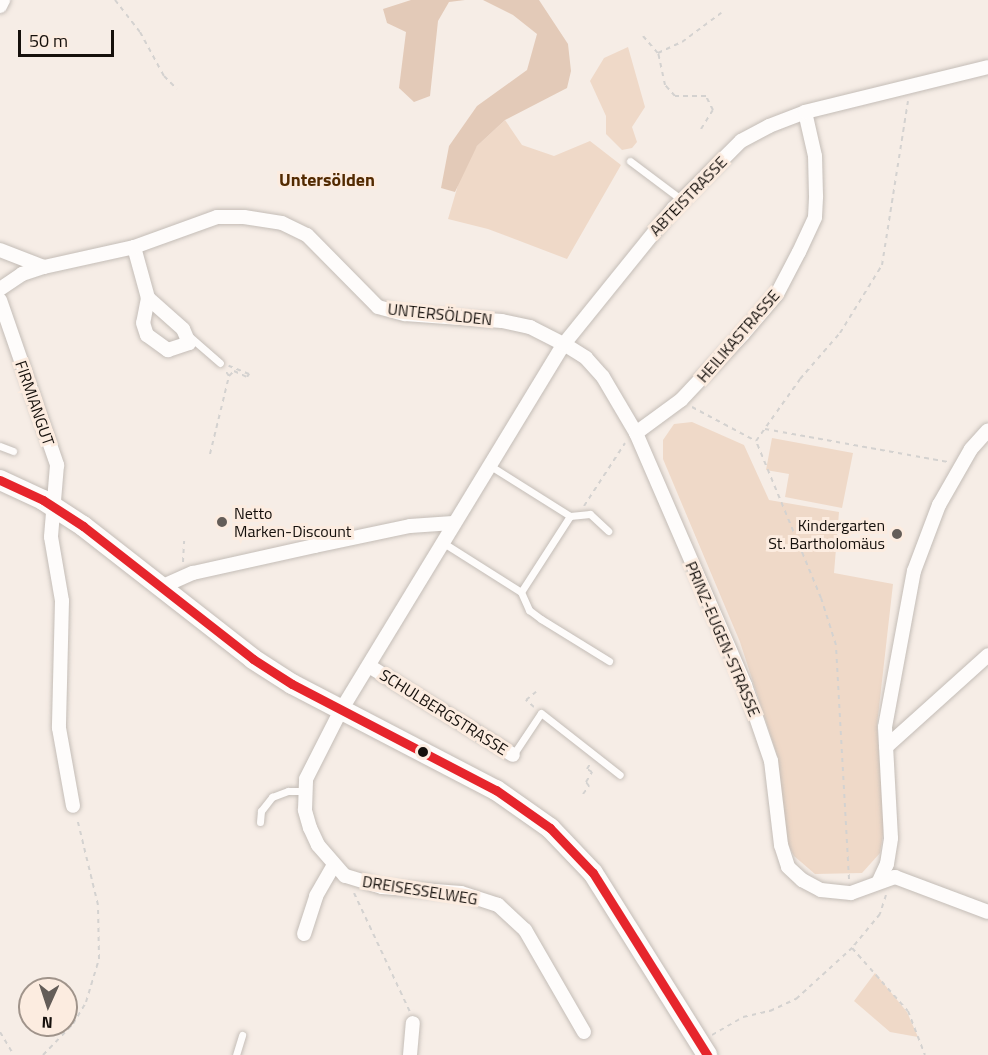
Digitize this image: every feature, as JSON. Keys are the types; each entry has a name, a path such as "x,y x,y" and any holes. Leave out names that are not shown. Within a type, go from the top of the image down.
{"street":[{"path":"0,6 3,0"},
{"name":"ABTEISTRASSE","path":"340,712 453,522 564,344 628,260 682,200 741,141 806,112 988,67"},
{"name":"HEILIKASTRASSE","path":"636,433 681,400 777,294 815,217 816,170 806,112"},
{"name":"UNTERSÖLDEN","path":"0,289 22,274 134,247 217,218 282,223 307,235 378,307 405,314 502,321 530,327 564,344"},
{"path":"134,247 148,298 143,323 156,345 168,350 178,349 189,343 189,336 148,298"},
{"path":"0,250 44,267"},
{"name":"FIRMIANGUT","path":"0,300 57,465 53,507"},
{"name":"PRINZ-EUGEN-STRASSE","path":"564,344 586,358 603,377 636,433 745,685 771,761 781,845 788,867 802,880 821,890 851,893 879,881 894,878 988,912"},
{"path":"879,881 887,864 891,838 885,727 914,571 939,505 961,466 988,430"},
{"path":"0,480 53,507 253,659 340,712 496,790 550,828 593,873 703,1049"},
{"path":"53,507 51,537 62,601 60,749 73,806"},
{"path":"161,587 193,573 410,526 453,522"},
{"path":"886,747 988,656"},
{"name":"SCHULBERGSTRASSE","path":"369,666 513,755"},
{"name":"DREISESSELWEG","path":"340,712 306,779 304,791 310,828 334,865 357,882 404,891 461,894 498,905 525,930 584,1032"},
{"path":"304,934 316,896 334,865"},
{"path":"410,1055 413,1023"}],"lane":[{"path":"630,161 682,200"},
{"path":"189,336 220,363"},
{"path":"0,446 13,451"},
{"path":"489,465 570,516 590,514 608,531"},
{"path":"521,592 570,516"},
{"path":"442,542 521,592 529,610 609,661"},
{"path":"541,713 620,775"},
{"name":"SCHULBERGSTRASSE","path":"513,755 541,713"},
{"path":"260,822 261,811 272,797 288,791 304,791"},
{"path":"236,1055 242,1035"}],"path":[{"path":"115,0 140,32 164,76 177,89"},
{"path":"658,53 682,42 721,13"},
{"path":"643,36 658,53 665,85 675,96 706,96 713,110 701,129"},
{"path":"756,441 840,333 882,265 889,235 910,86"},
{"path":"210,454 229,375 234,372 247,377 249,374 220,363"},
{"path":"681,400 756,441 821,598 836,645 851,893"},
{"path":"765,429 918,454 961,466"},
{"path":"580,514 623,446"},
{"path":"184,541 184,550"},
{"path":"536,692 526,700 541,713"},
{"path":"583,794 592,772 587,769 595,757"},
{"path":"43,1055 72,1024 86,1002 99,959 98,905 73,806"},
{"path":"703,1049 743,1017 771,1011 796,999 852,948 880,914 887,890 879,881"},
{"path":"357,882 353,896 402,990 413,1023"},
{"path":"852,948 909,1011 925,1055"},
{"path":"0,1032 14,1055"}],"shaded area":[{"path":"411,0 465,0 449,2 438,21 430,96 414,102 399,88 406,32 387,23 383,9"},
{"path":"483,0 539,0 568,44 571,71 567,88 505,120 477,146 455,192 441,188 449,146 477,106 527,70 537,34 513,15"},
{"path":"628,47 645,107 632,127 637,142 632,148 622,150 606,134 606,116 590,81 604,58"},
{"path":"505,120 522,145 554,156 590,141 621,165 567,259 488,229 448,219 463,168 477,146"},
{"path":"692,422 744,445 769,500 839,512 834,573 893,584 877,725 884,828 880,853 862,873 815,874 794,856 785,839 778,758 740,642 663,459 663,440 674,424"},
{"path":"772,438 853,453 842,508 785,497 789,474 766,470"},
{"path":"875,973 907,1012 918,1037 890,1032 854,1001"}],"transit line":[{"path":"0,480 43,500 83,526 253,659 292,684 496,790 550,828 593,873 707,1055"}],"place":[{"name":"Netto Marken-Discount","path":"222,522"},
{"name":"Kindergarten St. Bartholomäus","path":"897,534"}],"district":[{"name":"Untersölden","path":"327,180"}]}
